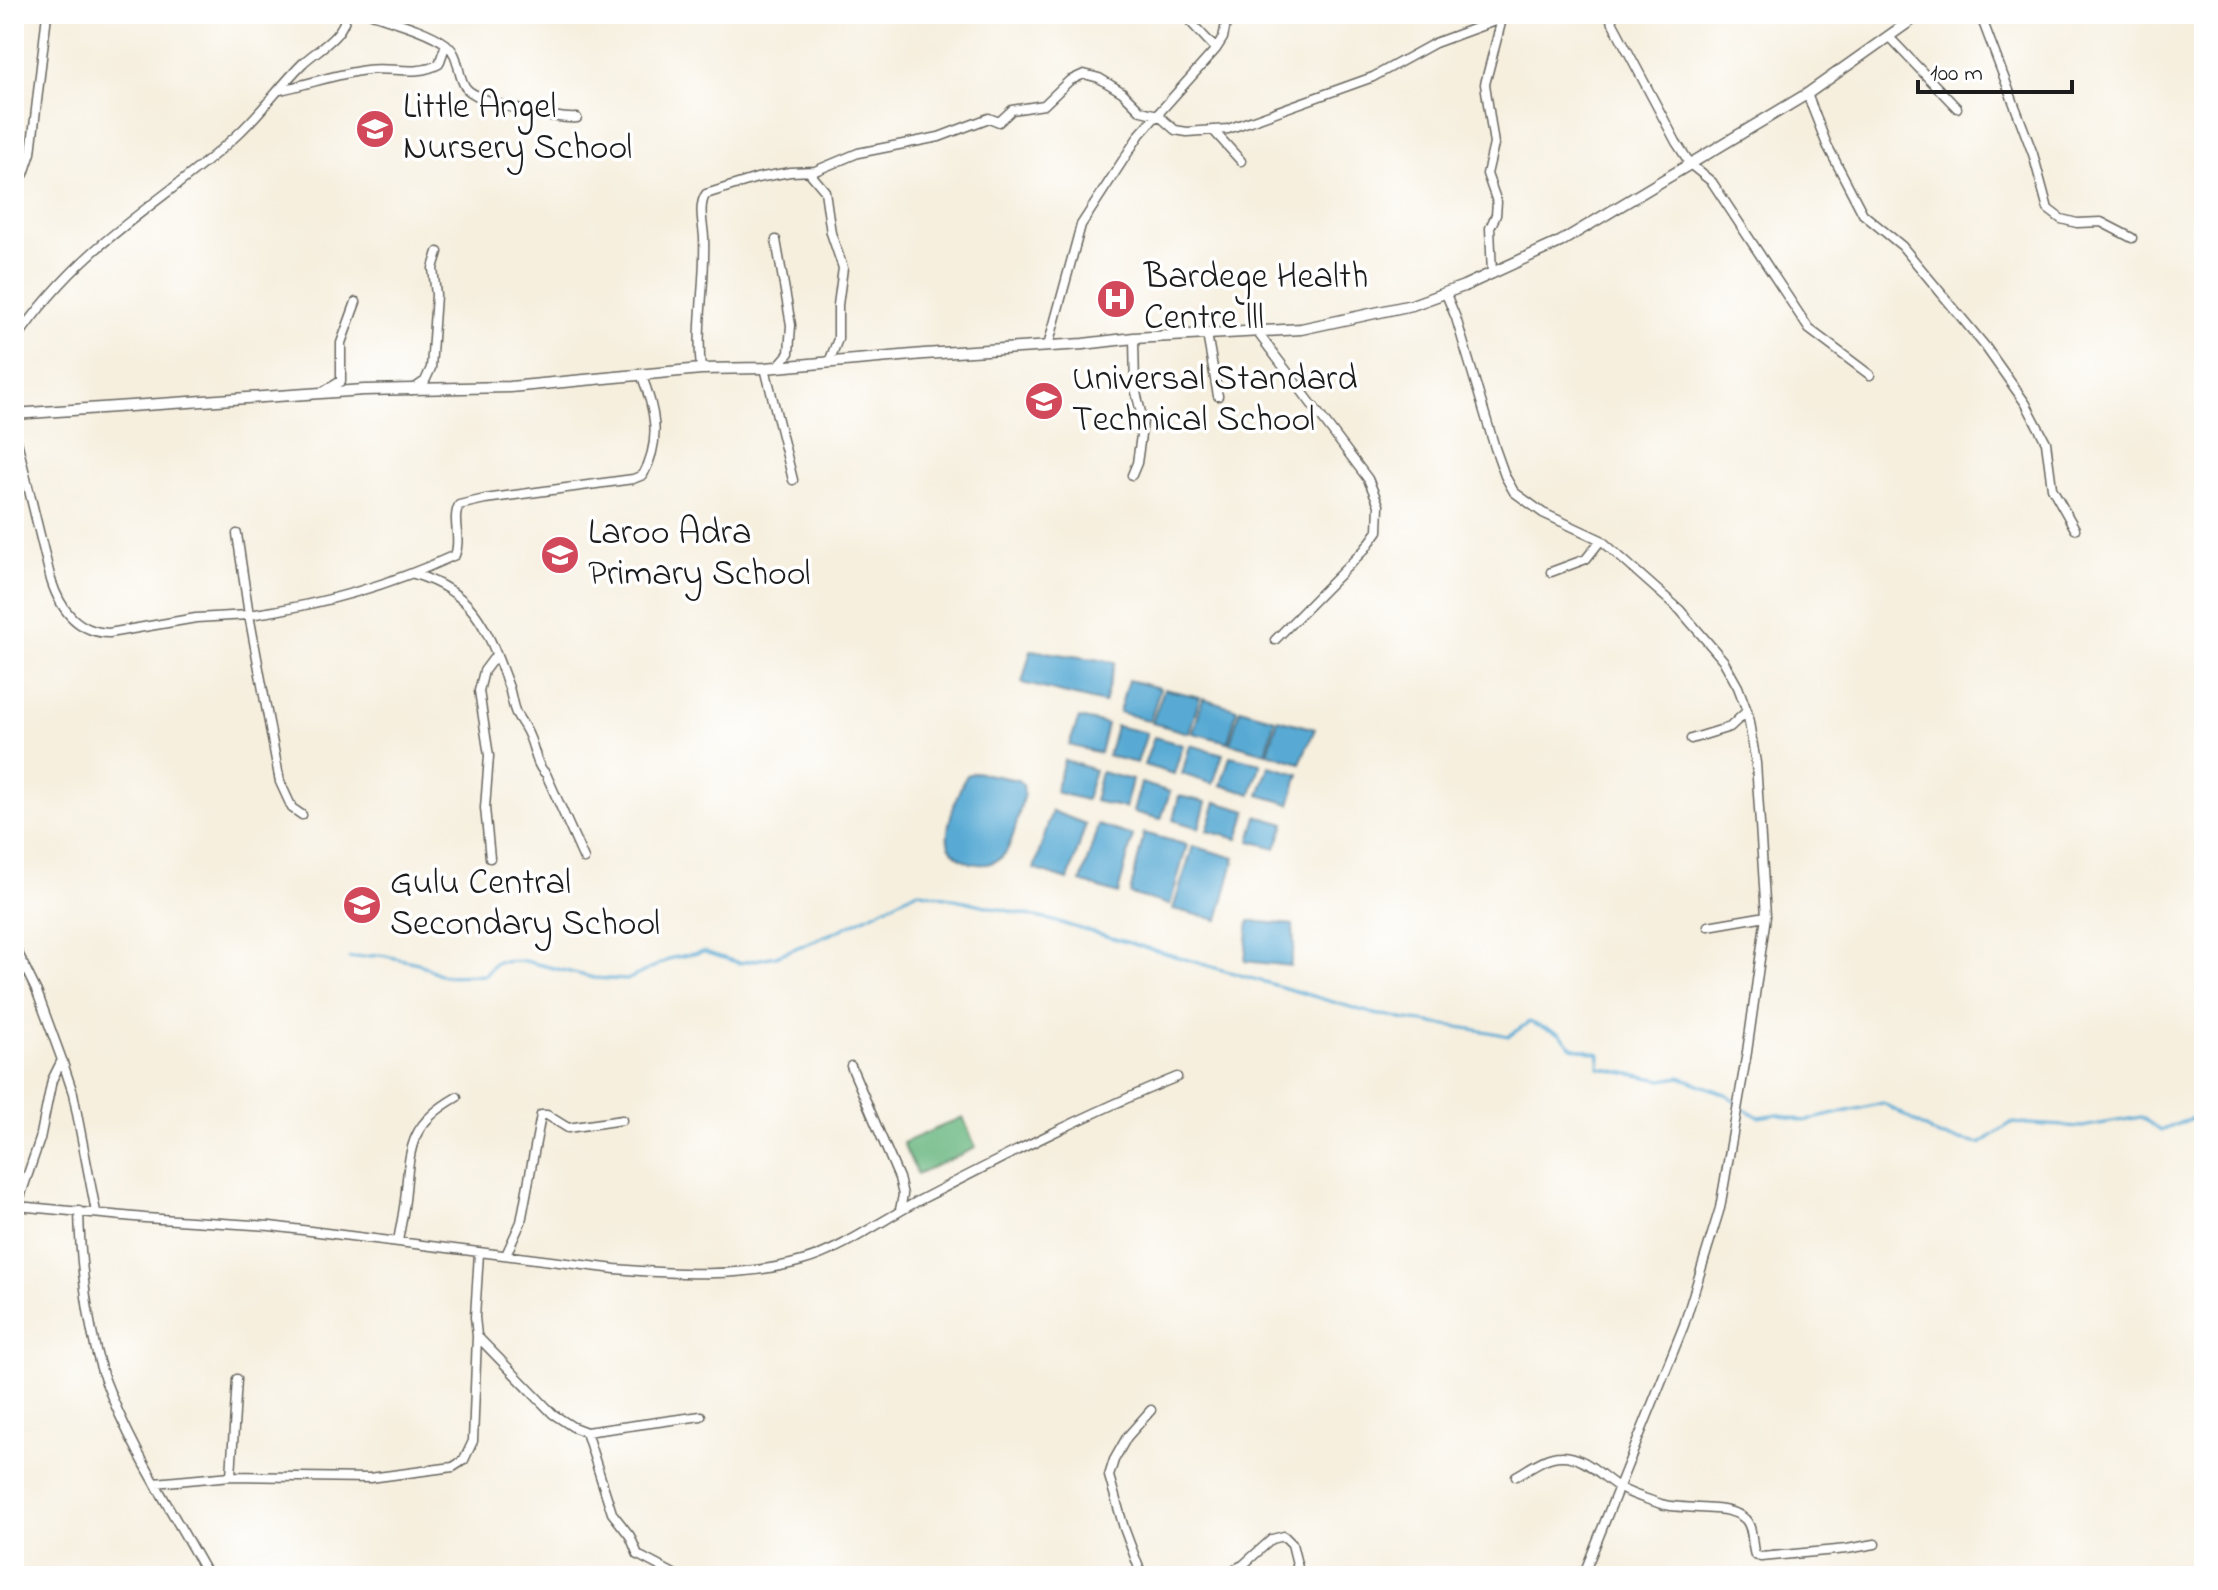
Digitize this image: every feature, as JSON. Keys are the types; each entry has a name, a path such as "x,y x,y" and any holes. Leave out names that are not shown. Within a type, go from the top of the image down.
{"street":[{"path":"14,185 24,174 31,153 47,14"},
{"path":"14,343 37,308 93,252 237,135 301,66 340,31 346,14"},
{"path":"372,14 446,44 457,58 461,77 470,92 540,116 577,118"},
{"path":"1183,14 1216,49"},
{"path":"1048,346 1081,225 1140,134 1216,49 1223,38 1228,14"},
{"path":"701,369 699,345 705,262 703,197 706,194 757,178 809,172 858,153 939,137 987,119 999,122 1012,110 1044,105 1069,81 1084,74 1113,87 1144,112 1158,115 1175,130 1213,130 1248,123 1292,104 1373,77 1435,43 1514,14"},
{"path":"1608,14 1661,117 1691,165 1712,182 1809,329 1870,375"},
{"path":"14,414 319,394 510,387 701,369 765,368 1134,338 1258,333 1314,326 1412,305 1446,294 1560,242 1807,94 1920,14"},
{"path":"1980,14 2033,154 2048,209 2061,219 2077,223 2101,222 2132,238"},
{"path":"1492,274 1490,228 1496,215 1497,202 1487,174 1494,144 1485,84 1502,19"},
{"path":"1889,37 1957,108"},
{"path":"280,90 369,69 426,70 439,64 446,44"},
{"path":"1807,94 1827,145 1863,214 1902,246 1992,354 2026,404 2046,442 2052,488 2075,529"},
{"path":"1213,130 1241,161"},
{"path":"809,172 825,191 831,233 843,268 838,339 829,362"},
{"path":"776,240 791,325 789,353 777,367"},
{"path":"412,390 425,381 431,368 436,295 433,268 438,252"},
{"path":"1446,294 1500,462 1514,492 1543,513 1601,540 1680,610 1723,660 1747,711 1756,763 1766,916 1743,1080 1717,1219 1684,1325 1583,1576"},
{"path":"319,394 341,381 341,343 356,302"},
{"path":"1258,333 1368,479 1376,492 1380,519 1378,531 1365,549 1275,640"},
{"path":"1207,334 1218,396"},
{"path":"1132,475 1137,463 1143,421 1135,388 1134,338"},
{"path":"765,368 793,480"},
{"path":"14,429 57,597 77,623 96,633 109,633 196,618 292,609 413,574 455,555 459,544 456,511 459,505 643,475 656,428 653,403 641,374"},
{"path":"237,534 282,789 292,808 302,815"},
{"path":"1551,572 1586,559 1601,540"},
{"path":"413,574 444,585 473,609 496,655 518,717 525,725 536,751 538,767 548,779 584,859"},
{"path":"490,858 485,808 489,756 479,691 484,671 496,655"},
{"path":"1691,739 1730,727 1747,711"},
{"path":"1708,926 1766,916"},
{"path":"14,945 37,992 73,1093 96,1212"},
{"path":"62,1060 52,1080 40,1139 16,1206 270,1226 668,1274 742,1272 804,1261 1034,1141 1177,1077"},
{"path":"851,1066 899,1178 903,1202 899,1211"},
{"path":"398,1241 408,1157 414,1137 427,1117 457,1097"},
{"path":"506,1255 521,1222 541,1115 547,1115 568,1128 622,1120"},
{"path":"79,1211 98,1357 114,1402 155,1483 208,1576"},
{"path":"155,1483 231,1476 370,1478 453,1467 464,1460 473,1441 479,1253"},
{"path":"477,1336 553,1414 586,1432 701,1416"},
{"path":"231,1476 237,1379"},
{"path":"1143,1576 1124,1528 1109,1476 1127,1437 1151,1410"},
{"path":"586,1432 612,1513 638,1555 674,1574"},
{"path":"1516,1476 1536,1464 1564,1455 1596,1470 1619,1487 1666,1505 1693,1510 1712,1508 1746,1519 1753,1550 1755,1555 1761,1557 1875,1544"},
{"path":"1220,1576 1243,1565 1263,1545 1279,1536 1288,1538 1292,1544 1300,1576"}],"green space":[{"path":"963,1117 976,1148 917,1174 903,1143"}],"water":[{"path":"1031,650 1115,662 1104,703 1022,683"},
{"path":"1128,680 1160,688 1150,721 1119,712"},
{"path":"1164,689 1200,697 1189,733 1152,723"},
{"path":"1203,698 1237,709 1228,742 1193,733"},
{"path":"1240,709 1275,719 1266,753 1230,743"},
{"path":"1079,718 1107,724 1100,753 1069,745"},
{"path":"1278,719 1315,729 1300,763 1268,753"},
{"path":"1116,726 1147,733 1137,763 1108,756"},
{"path":"1154,737 1183,745 1174,774 1144,765"},
{"path":"1190,745 1223,754 1213,784 1182,774"},
{"path":"1230,756 1261,763 1251,794 1221,785"},
{"path":"1064,760 1095,770 1086,800 1055,792"},
{"path":"1269,766 1299,774 1290,804 1259,795"},
{"path":"975,772 1018,780 1023,785 1024,794 1008,848 1002,856 987,864 961,858 949,845 948,839 950,820 960,789 967,775"},
{"path":"1101,772 1132,780 1125,808 1094,801"},
{"path":"1141,783 1170,792 1161,819 1133,812"},
{"path":"1179,796 1206,802 1199,828 1173,820"},
{"path":"1216,802 1247,811 1238,839 1207,831"},
{"path":"1052,811 1086,824 1068,880 1034,869"},
{"path":"1257,816 1285,824 1276,848 1250,841"},
{"path":"1098,825 1133,836 1118,894 1081,882"},
{"path":"1144,833 1187,845 1170,905 1130,894"},
{"path":"1193,846 1235,858 1218,920 1173,909"},
{"path":"1249,921 1293,925 1294,947 1290,966 1245,961"}],"waterway":[{"path":"349,958 381,955 418,963 443,976 485,975 496,962 525,961 594,978 627,980 672,958 704,952 740,963 776,956 840,930 918,891 1050,920 1378,1015 1509,1036 1529,1022 1560,1034 1572,1047 1600,1054 1599,1068 1662,1080 1680,1077 1728,1095 1759,1117 1777,1114 1804,1121 1883,1103 1939,1136 1980,1144 2011,1123 2082,1127 2141,1117 2161,1131 2204,1113"}],"place":[{"name":"Little Angel Nursery School","path":"375,129"},
{"name":"Bardege Health Centre lll","path":"1116,299"},
{"name":"Universal Standard Technical School","path":"1044,401"},
{"name":"Laroo Adra Primary School","path":"560,555"},
{"name":"Gulu Central Secondary School","path":"362,905"}]}
